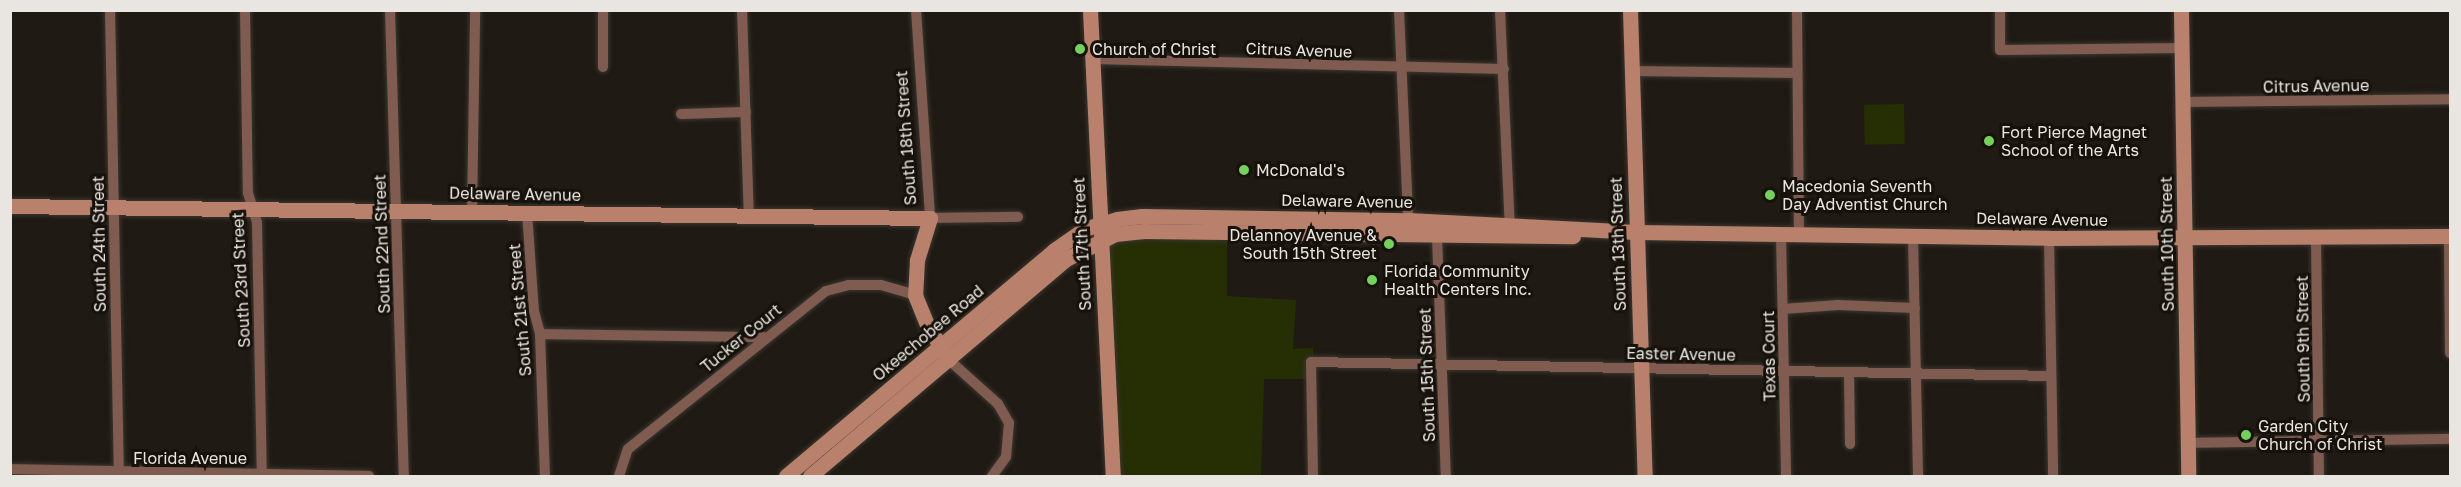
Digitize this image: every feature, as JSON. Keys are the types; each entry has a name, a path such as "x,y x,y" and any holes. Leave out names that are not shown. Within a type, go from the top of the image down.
{"main road":[{"name":"South 17th Street","path":"1090,10 1098,224 1113,477"},
{"name":"South 13th Street","path":"1630,10 1645,477"},
{"name":"South 10th Street","path":"2181,10 2187,477"},
{"name":"Delaware Avenue","path":"10,206 930,218"},
{"name":"Delaware Avenue","path":"1098,224 1142,216 1408,220 1565,238 1596,231 2049,238 2450,236"},
{"name":"South 18th Street","path":"930,218 917,260 915,295 944,354"},
{"name":"Okeechobee Road","path":"810,477 1053,251 1098,224"},
{"name":"Delaware Avenue","path":"1099,239 1144,231 1437,236 1510,230"},
{"name":"Okeechobee Road","path":"786,477 1066,259 1099,239"}],"street":[{"name":"South 24th Street","path":"110,10 119,474"},
{"name":"South 23rd Street","path":"245,10 248,193 254,208 262,475"},
{"name":"South 22nd Street","path":"390,10 404,477"},
{"path":"472,212 475,10"},
{"path":"603,10 603,67"},
{"path":"742,10 749,217"},
{"name":"South 18th Street","path":"916,10 930,218"},
{"path":"1399,10 1408,220"},
{"path":"1500,10 1510,230"},
{"path":"1797,10 1799,234"},
{"path":"2000,10 2000,50 2182,48"},
{"name":"Citrus Avenue","path":"1093,59 1504,69"},
{"path":"1631,71 1797,73"},
{"name":"Citrus Avenue","path":"2183,102 2451,99"},
{"path":"681,114 746,112"},
{"name":"South 21st Street","path":"527,212 534,311 540,334 545,477"},
{"name":"Delaware Avenue","path":"930,218 1018,217"},
{"name":"Texas Court","path":"1781,234 1786,477"},
{"name":"South 15th Street","path":"1437,236 1446,477"},
{"path":"1913,236 1918,477"},
{"path":"2450,236 2451,353"},
{"name":"South 9th Street","path":"2316,237 2319,477"},
{"path":"2049,238 2054,477"},
{"name":"Tucker Court","path":"619,477 628,449 764,337 826,291 848,285 881,285 915,295"},
{"path":"1783,309 1838,304 1916,308"},
{"path":"540,334 764,337"},
{"path":"944,354 998,404 1009,423 1005,457 992,477"},
{"name":"Easter Avenue","path":"1312,477 1311,362 2051,376"},
{"path":"1849,372 1850,444"},
{"path":"2187,443 2451,439"},
{"name":"Florida Avenue","path":"10,469 119,474 369,477"}],"green space":[{"path":"1904,104 1905,144 1865,145 1864,105"},
{"path":"1125,237 1227,237 1227,296 1296,300 1293,349 1313,348 1313,357 1307,357 1307,379 1264,379 1261,476 1118,476 1108,242"}],"place":[{"name":"Church of Christ","path":"1080,49"},
{"name":"Fort Pierce Magnet School of the Arts","path":"1989,141"},
{"name":"McDonald's","path":"1244,170"},
{"name":"Macedonia Seventh Day Adventist Church","path":"1770,195"},
{"name":"Delannoy Avenue & South 15th Street","path":"1389,244"},
{"name":"Florida Community Health Centers Inc.","path":"1372,280"},
{"name":"Garden City Church of Christ","path":"2246,435"}]}
